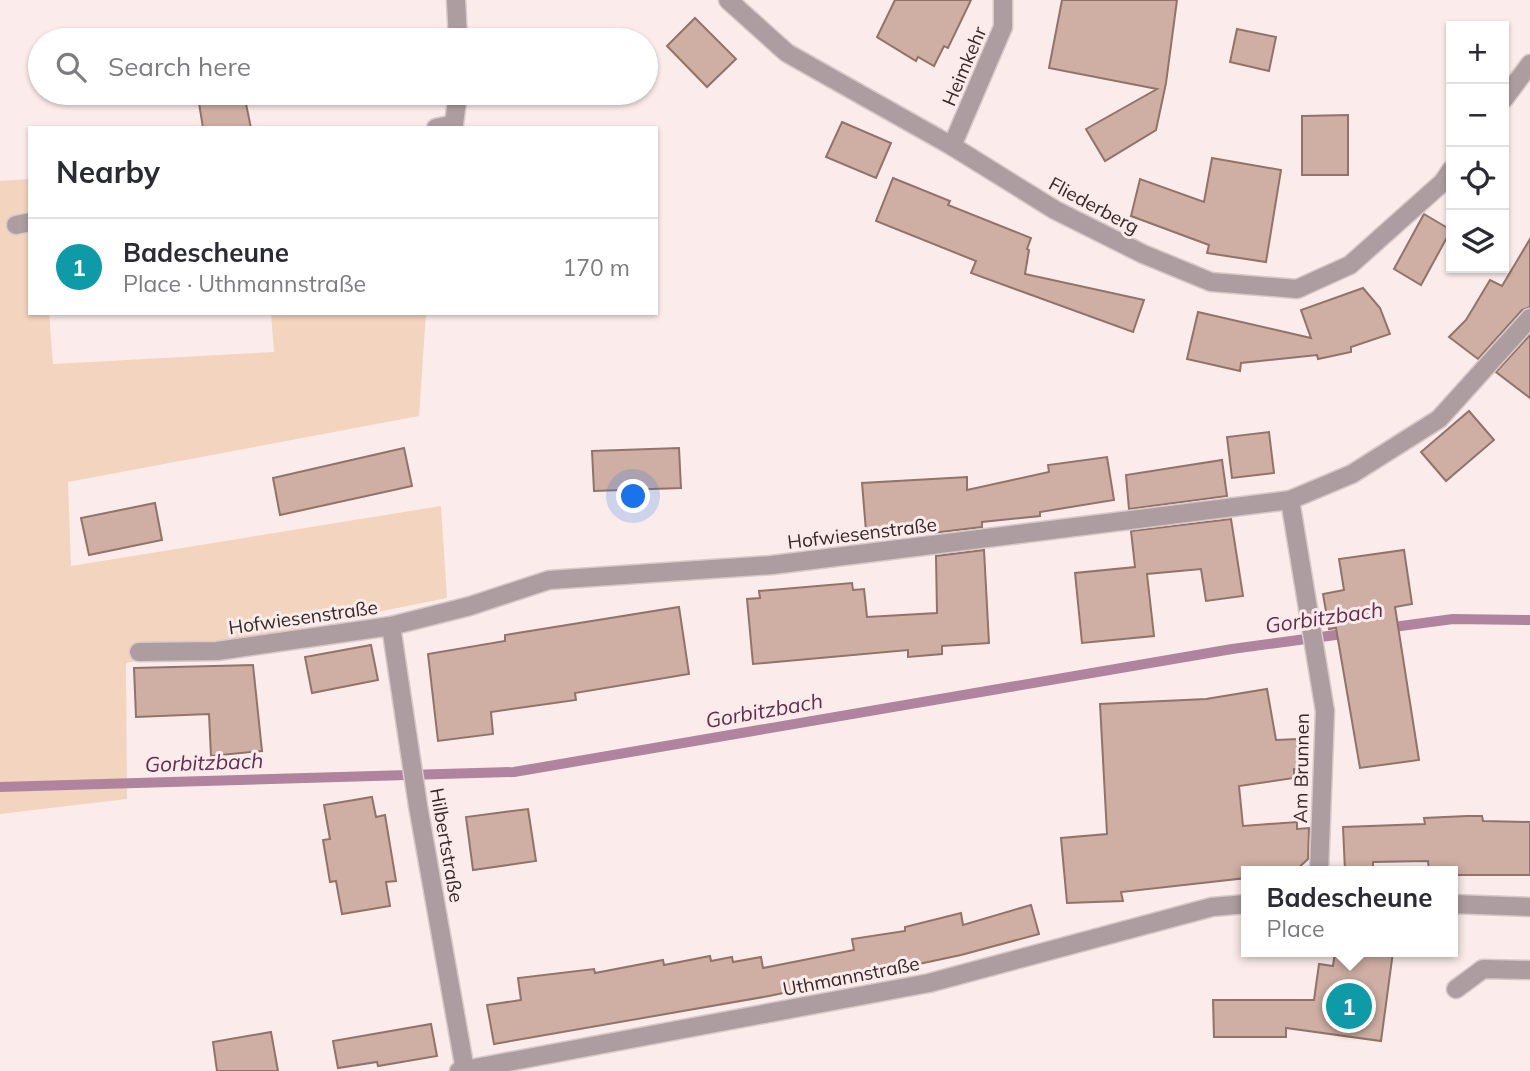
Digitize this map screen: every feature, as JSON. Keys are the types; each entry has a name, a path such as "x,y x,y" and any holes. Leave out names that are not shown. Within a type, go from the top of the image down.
{"street":[{"path":"456,0 457,28"},
{"name":"Fliederberg","path":"728,0 787,53 952,146 1055,210 1211,282 1297,289 1350,265 1446,178"},
{"name":"Heimkehr","path":"952,146 1003,27 1003,0"},
{"path":"1509,92 1530,64"},
{"path":"445,126 454,124 456,105"},
{"name":"Hofwiesenstraße","path":"139,652 217,651 391,626 470,606 549,580 772,565 1290,500 1352,474 1439,419 1530,318"},
{"name":"Am Brunnen","path":"1290,500 1325,711 1320,866"},
{"name":"Hilbertstraße","path":"391,626 418,806 465,1070"},
{"name":"Uthmannstraße","path":"459,1071 929,983 1212,906 1241,904"},
{"path":"1458,904 1530,907"},
{"path":"1456,989 1483,969 1530,970"}],"shaded area":[{"path":"28,179 28,315 49,315 53,364 274,352 271,315 426,315 419,416 68,482 71,566 441,506 447,598 126,663 127,799 0,814 0,181"}],"building":[{"path":"895,0 971,0 948,48 944,46 934,66 918,57 916,61 877,37"},
{"path":"1062,0 1177,0 1166,83 1156,130 1105,161 1086,129 1157,89 1049,68"},
{"path":"695,18 736,59 707,87 667,46"},
{"path":"1237,29 1276,37 1269,71 1230,62"},
{"path":"199,105 246,105 251,126 203,126"},
{"path":"1348,115 1348,175 1302,175 1302,116"},
{"path":"842,122 891,143 876,178 826,157"},
{"path":"1212,158 1281,170 1266,262 1207,253 1209,245 1131,216 1140,179 1204,202"},
{"path":"893,178 950,201 948,205 1031,238 1027,249 1025,274 1144,300 1133,332 971,273 976,261 876,221"},
{"path":"1424,214 1446,227 1446,239 1421,285 1394,269"},
{"path":"1530,239 1530,307 1522,310 1478,359 1449,337 1466,320 1490,280 1502,286"},
{"path":"1363,288 1380,308 1390,334 1351,347 1351,352 1318,359 1317,355 1241,363 1240,371 1187,359 1198,312 1311,338 1301,310"},
{"path":"1530,335 1530,398 1496,372"},
{"path":"1469,411 1494,440 1446,481 1421,452"},
{"path":"1269,432 1274,473 1232,478 1227,437"},
{"path":"404,448 412,486 280,515 273,478"},
{"path":"679,448 681,488 594,491 592,451"},
{"path":"1107,457 1114,500 1040,512 1040,516 982,522 982,527 932,533 931,526 866,531 862,483 967,477 967,490 1049,472 1048,465"},
{"path":"1222,460 1227,496 1129,509 1126,475"},
{"path":"155,503 162,540 89,555 81,518"},
{"path":"1231,519 1243,596 1206,601 1201,569 1147,574 1154,636 1082,643 1075,573 1135,567 1131,531"},
{"path":"984,550 989,643 942,646 942,654 908,657 908,650 753,664 747,599 760,598 759,591 852,583 853,590 864,589 867,617 937,613 936,556"},
{"path":"1404,550 1412,604 1395,607 1419,760 1360,768 1336,628 1329,629 1323,594 1344,590 1339,559"},
{"path":"679,607 689,674 575,693 576,700 491,712 493,734 438,741 428,654 505,641 505,635"},
{"path":"371,645 378,680 312,693 305,657"},
{"path":"253,665 262,751 211,756 209,714 136,717 134,668"},
{"path":"1267,689 1276,740 1297,739 1298,769 1294,769 1294,778 1239,786 1243,826 1297,822 1297,829 1309,828 1308,859 1300,866 1241,866 1241,879 1121,892 1123,901 1067,903 1061,838 1107,834 1100,704 1206,699"},
{"path":"372,797 376,817 385,815 396,881 386,882 390,906 342,914 336,881 330,882 323,840 330,839 324,805"},
{"path":"528,809 536,861 473,870 466,817"},
{"path":"1482,816 1483,821 1530,822 1530,875 1458,875 1458,866 1428,866 1428,861 1373,862 1373,866 1345,866 1343,827 1425,824 1424,818"},
{"path":"1031,905 1039,934 961,955 769,996 494,1044 487,1005 521,1000 518,978 594,969 595,973 663,960 664,965 710,956 711,961 732,957 733,962 761,957 763,968 854,950 852,939 905,931 905,927 961,913 963,925"},
{"path":"1334,957 1392,957 1381,1041 1286,1028 1286,1037 1214,1037 1213,1000 1314,1000 1319,964 1333,966"},
{"path":"431,1024 437,1056 378,1066 377,1062 338,1068 333,1041"},
{"path":"271,1032 278,1071 217,1071 213,1042"}],"waterway":[{"name":"Gorbitzbach","path":"1386,628 1453,619 1530,620"},
{"name":"Gorbitzbach","path":"0,787 514,772 1232,649 1350,633"}],"place":[{"name":"Badescheune","path":"1349,1006"}]}
